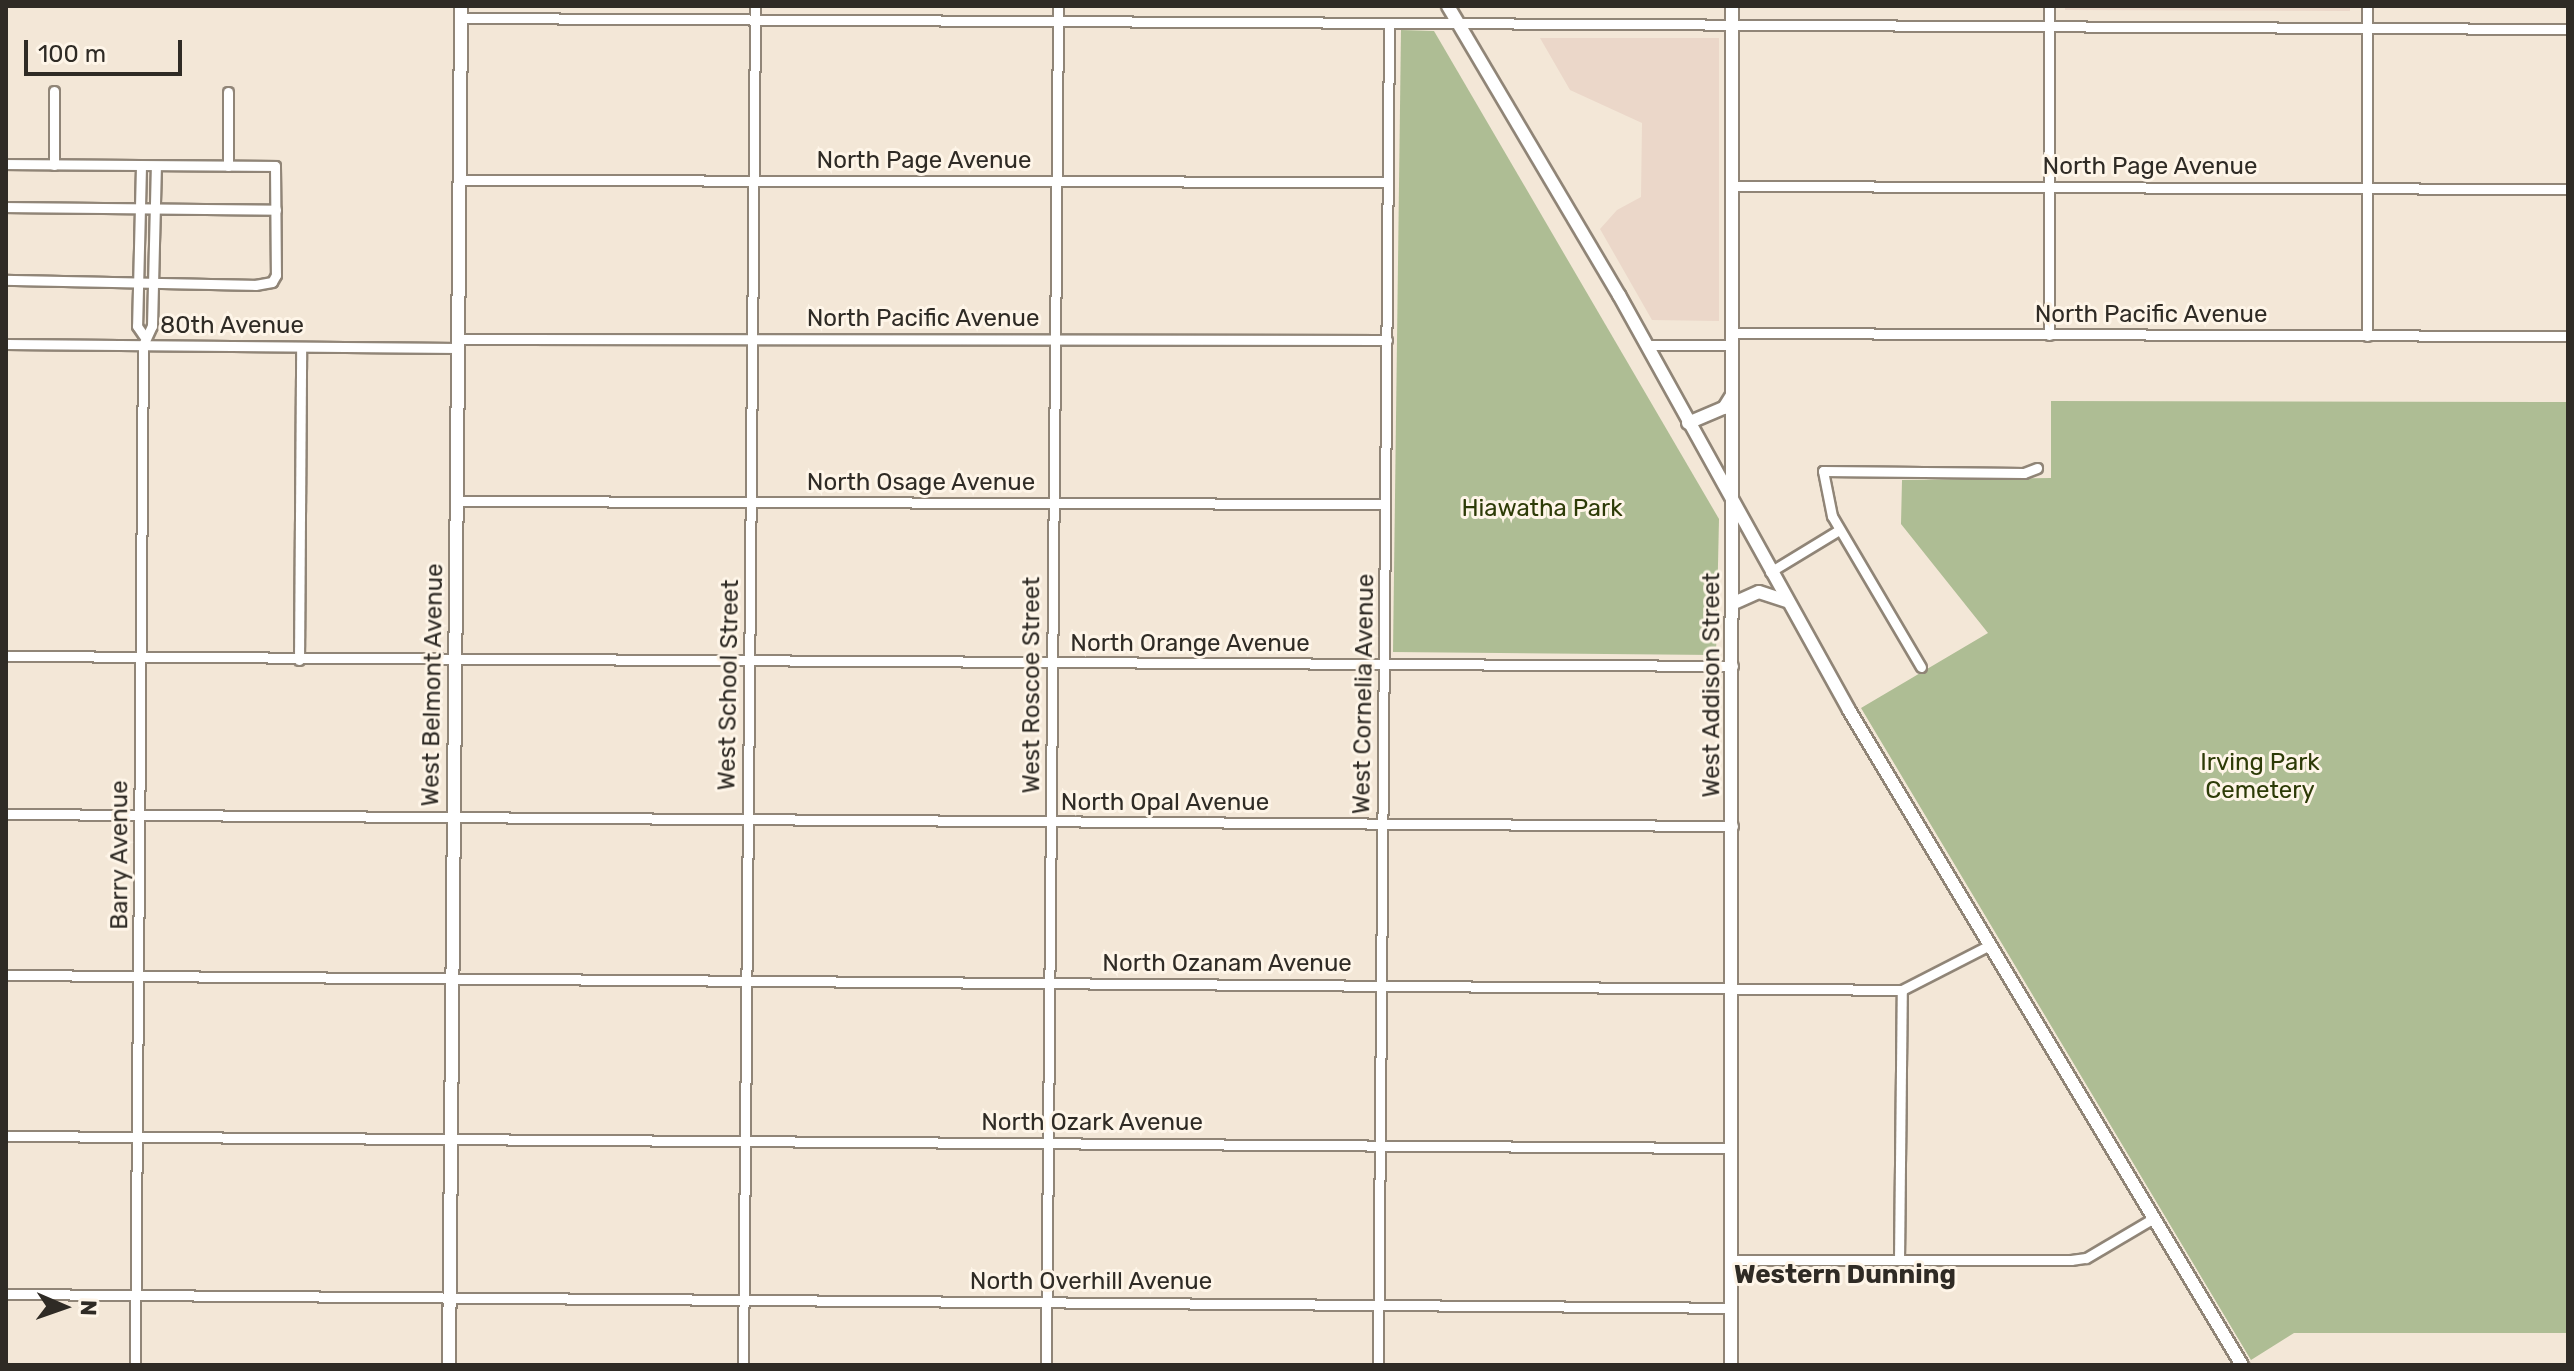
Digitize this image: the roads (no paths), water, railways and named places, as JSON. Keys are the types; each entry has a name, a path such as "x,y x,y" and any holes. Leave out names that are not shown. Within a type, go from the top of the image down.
{"main road":[{"path":"1448,6 1647,345 1770,572 2152,1219 2242,1365"},
{"name":"West Addison Street","path":"1731,1365 1735,512 1732,6"},
{"name":"West Belmont Avenue","path":"449,1365 461,12"},
{"path":"1688,423 1724,408 1733,392"},
{"path":"1734,603 1759,592 1787,601"}],"street":[{"name":"West School Street","path":"743,1365 755,6"},
{"name":"West Roscoe Street","path":"1046,1365 1058,6"},
{"path":"2049,6 2049,335"},
{"path":"2367,6 2367,336"},
{"path":"461,12 755,20 2568,29"},
{"name":"West Cornelia Avenue","path":"1378,1365 1389,23"},
{"path":"54,91 54,165"},
{"path":"228,92 228,166"},
{"path":"6,164 275,166 276,210 276,275 272,282 6,280"},
{"path":"141,166 137,326 143,340"},
{"path":"143,340 152,326 156,166"},
{"name":"North Page Avenue","path":"460,180 1388,182"},
{"name":"North Page Avenue","path":"1733,186 2568,189"},
{"path":"6,207 276,210"},
{"name":"North Pacific Avenue","path":"1647,345 1733,339 2049,335 2568,336"},
{"name":"North Pacific Avenue","path":"458,343 752,339 1387,340"},
{"name":"80th Avenue","path":"6,344 143,340 301,347 458,343"},
{"name":"Barry Avenue","path":"135,1365 143,340"},
{"path":"299,660 301,347"},
{"path":"1921,667 1839,530 1823,471 2024,473 2037,468"},
{"name":"North Osage Avenue","path":"457,501 1385,504"},
{"path":"1770,572 1839,530"},
{"name":"North Orange Avenue","path":"6,656 455,662 1733,666"},
{"name":"North Opal Avenue","path":"6,814 454,821 1733,826"},
{"name":"North Ozanam Avenue","path":"6,975 1732,986 1902,990 1990,945"},
{"path":"1899,1260 1902,990"},
{"name":"North Ozark Avenue","path":"6,1136 1732,1148"},
{"path":"1732,1260 2086,1258 2152,1219"},
{"name":"North Overhill Avenue","path":"6,1294 1731,1308"}],"district":[{"name":"Western Dunning","path":"1845,1275"}],"park label":[{"name":"Hiawatha Park","path":"1542,509"},
{"name":"Irving Park Cemetery","path":"2260,777"}]}
